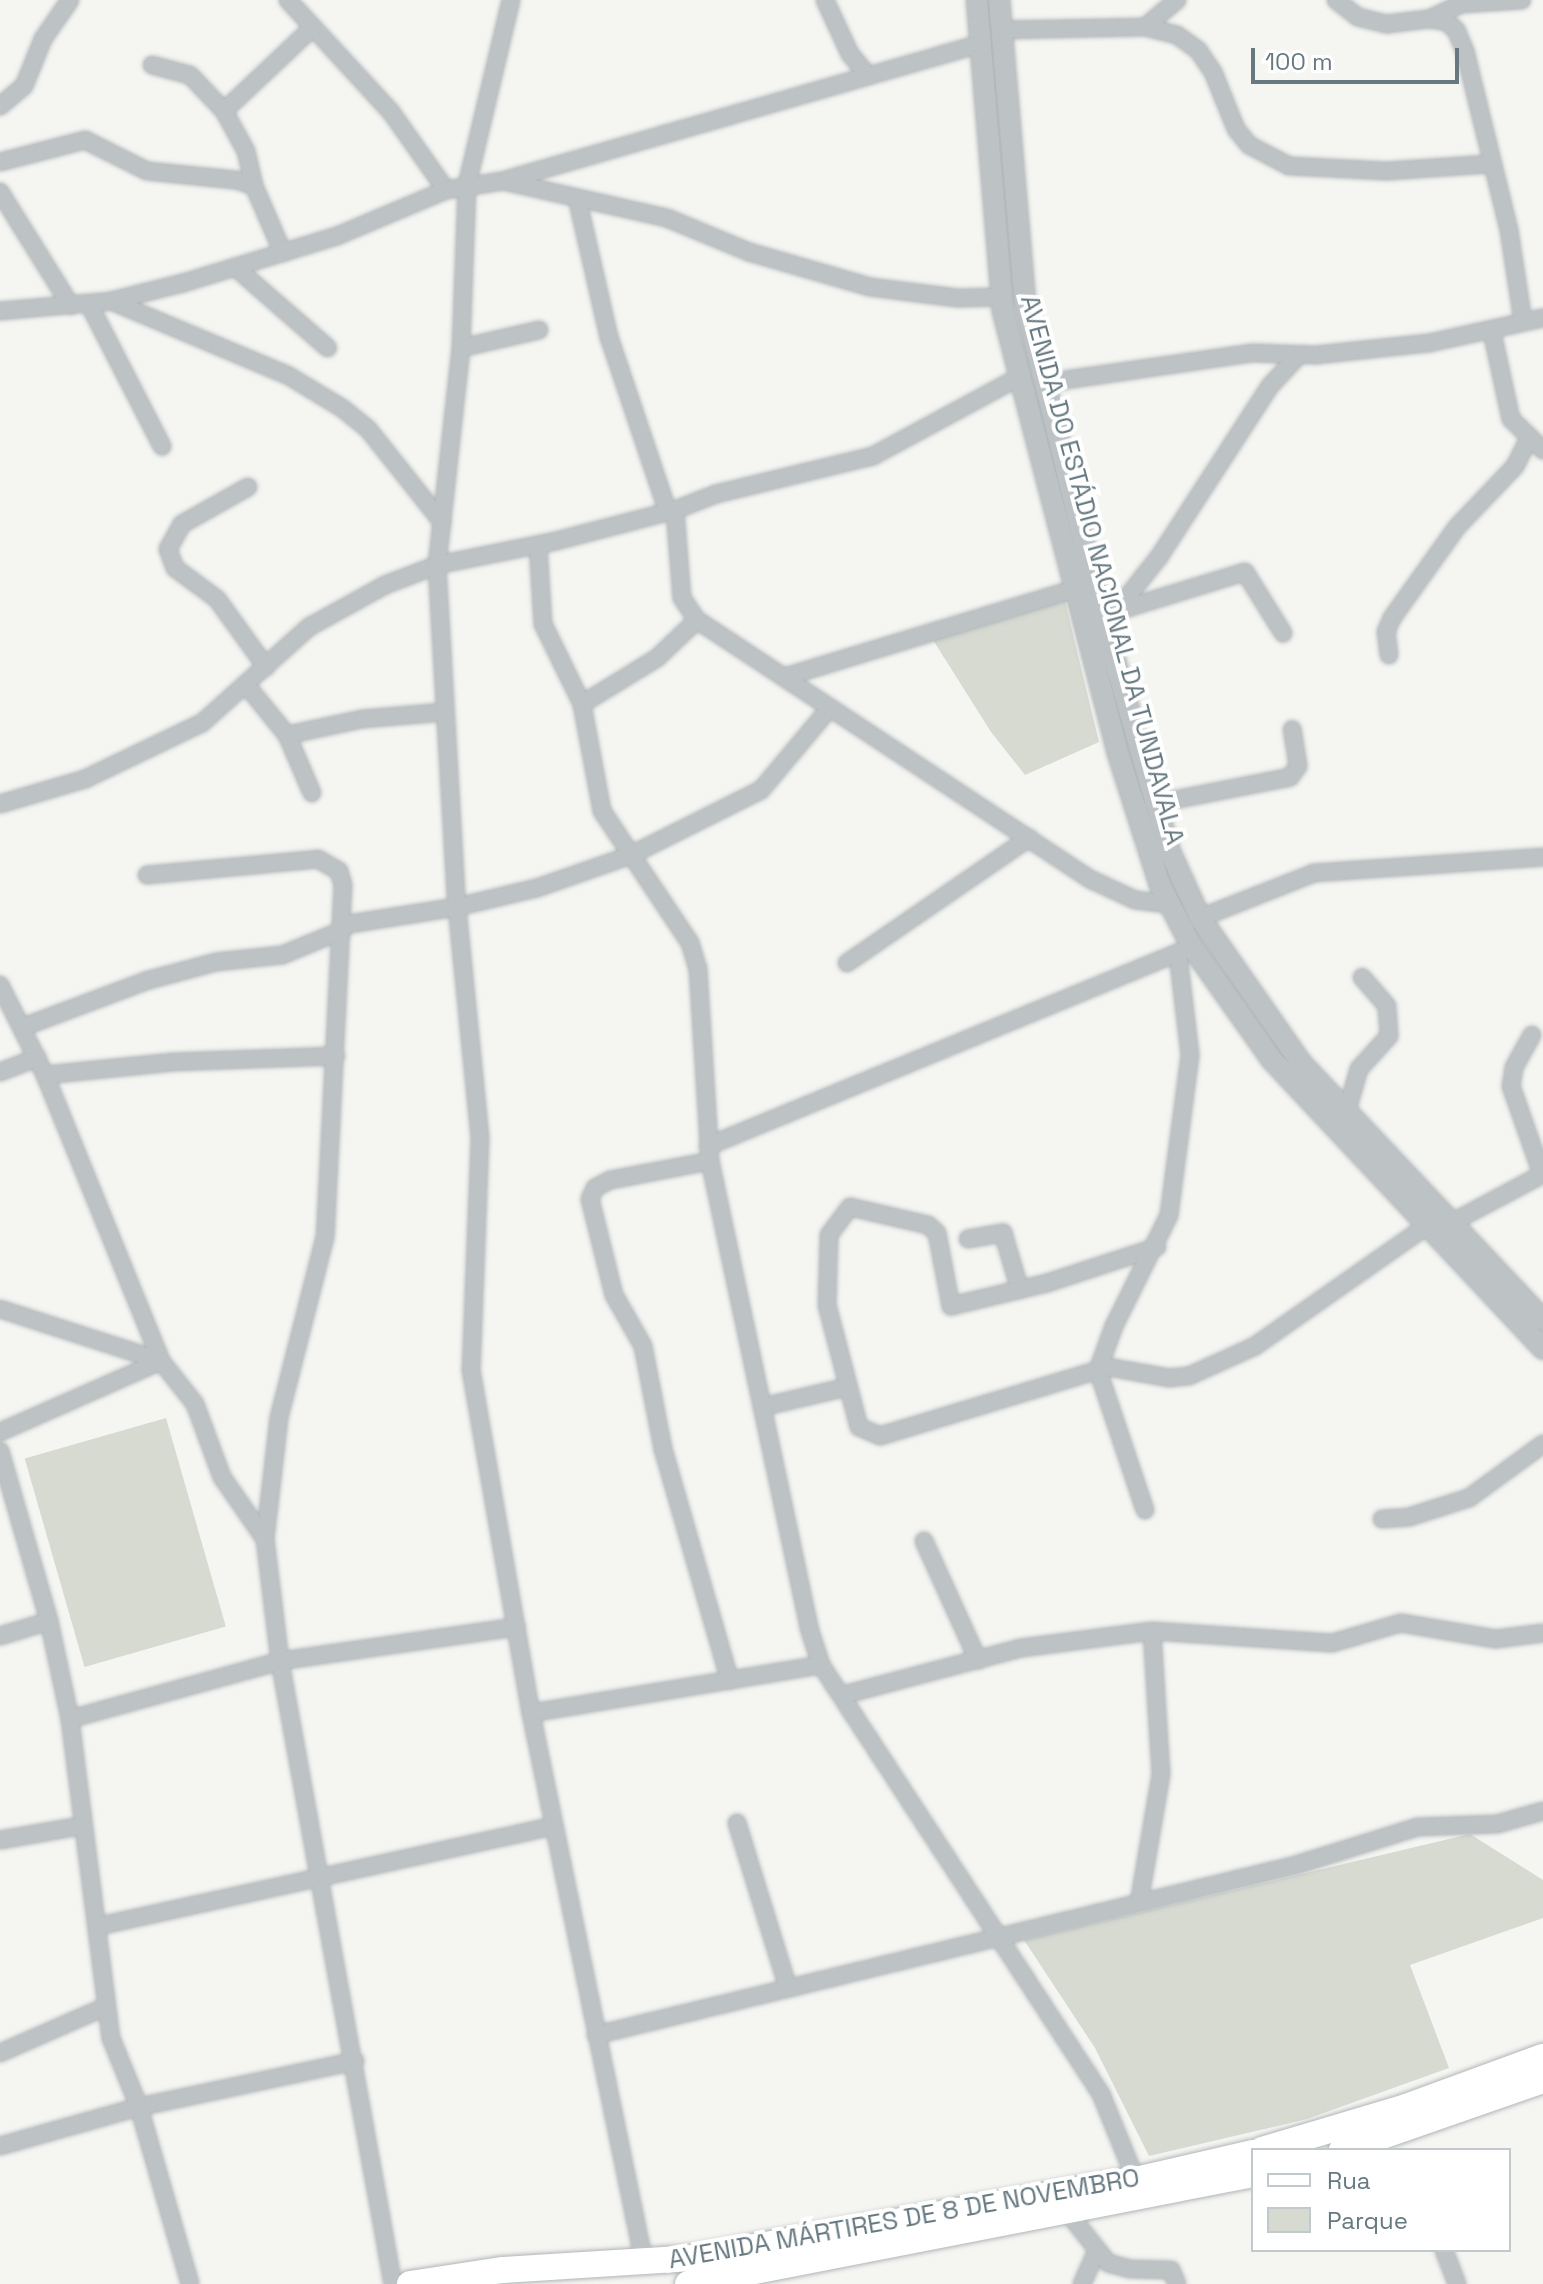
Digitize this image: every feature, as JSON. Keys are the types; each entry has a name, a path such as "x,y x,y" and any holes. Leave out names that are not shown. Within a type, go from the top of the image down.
{"main road":[{"path":"1269,2148 1376,2117 1543,2057"},
{"path":"1356,2148 1543,2080"},
{"name":"AVENIDA MÁRTIRES DE 8 DE NOVEMBRO","path":"410,2284 503,2270 644,2262 769,2246 1136,2180 1251,2153"},
{"name":"AVENIDA MÁRTIRES DE 8 DE NOVEMBRO","path":"688,2284 770,2276 1251,2174"},
{"path":"475,2284 503,2270"}],"street":[{"path":"0,106 24,86 43,39 70,0"},
{"path":"288,0 391,112 446,190"},
{"path":"511,0 467,185 461,348 437,565 457,907 480,1139 471,1370 531,1713 644,2262"},
{"path":"825,0 850,54 867,74"},
{"name":"AVENIDA DO ESTÁDIO NACIONAL DA TUNDAVALA","path":"977,0 1001,297 1019,377 1130,796 1185,950 1292,1084 1543,1349"},
{"name":"AVENIDA DO ESTÁDIO NACIONAL DA TUNDAVALA","path":"999,0 1025,301 1044,383 1109,614 1153,804 1200,918 1275,1031 1346,1114 1543,1320"},
{"path":"1145,27 1177,0"},
{"path":"1336,0 1372,23 1429,19 1445,21 1461,40 1509,230 1523,322"},
{"path":"1429,19 1461,4 1521,0"},
{"path":"224,111 313,27"},
{"path":"1001,30 1145,27 1177,35 1198,50 1213,72 1236,129 1269,159 1319,170 1490,164"},
{"path":"0,311 111,301 337,236 446,190 502,181 867,74 981,44"},
{"path":"152,65 190,75 224,111 246,151 254,186 283,253"},
{"path":"0,162 85,140 147,171 254,186"},
{"path":"502,181 578,202 667,218 749,252 870,287 957,298 1001,297"},
{"path":"0,192 71,306"},
{"path":"578,202 609,337 671,511 682,598 697,620 788,676 829,709 1092,880 1135,900 1168,904"},
{"path":"235,267 328,348"},
{"path":"111,301 289,376 342,408 368,429 442,522"},
{"path":"89,304 162,446"},
{"path":"1044,383 1253,353 1298,356 1492,332 1543,318"},
{"path":"461,348 539,330"},
{"path":"1492,332 1504,402 1528,440 1543,450"},
{"path":"1109,614 1159,557 1270,386 1298,356"},
{"path":"0,804 85,779 202,723 247,686 309,627 385,585 437,565 538,545 671,511 716,494 873,456 1019,377"},
{"path":"1389,655 1386,632 1392,618 1457,527 1515,466 1528,440"},
{"path":"248,487 182,524 168,549 175,568 217,599 266,667"},
{"path":"538,545 543,624 582,704 596,793 631,855 690,943 698,969 709,1153 762,1407 821,1665 1002,1936 1101,2094 1136,2180"},
{"path":"1109,614 1245,572 1283,633"},
{"path":"788,676 1074,589"},
{"path":"582,704 642,670 697,620"},
{"path":"247,686 287,735 312,793"},
{"path":"23,1027 149,980 216,962 282,955 343,927 457,907 537,888 631,855 761,790 829,709"},
{"path":"287,735 362,719 445,712"},
{"path":"1153,804 1290,777 1298,766 1292,729"},
{"path":"847,963 1029,838"},
{"path":"1200,918 1314,873 1543,857"},
{"path":"147,875 318,859 339,871 343,927 325,1237 279,1418 265,1539 280,1661 355,2061 368,2164 393,2284"},
{"path":"730,1681 663,1449 643,1346 614,1295 590,1199 595,1188 610,1180 709,1153 1185,950 1190,1055 1169,1215 1157,1247 1114,1326 1098,1370 1145,1510"},
{"path":"1346,1114 1359,1069 1389,1036 1387,1006 1362,977"},
{"path":"0,985 45,1075 161,1361 195,1404 222,1477 265,1539"},
{"path":"1451,1223 1542,1174 1511,1086 1514,1068 1532,1035"},
{"path":"45,1075 173,1062 336,1056"},
{"path":"0,1072 37,1058"},
{"path":"1157,1247 1020,1290 951,1306 937,1233 928,1225 850,1207 831,1230 826,1272 827,1305 859,1427 880,1436 1115,1367 1169,1378 1214,1367 1255,1346 1425,1227"},
{"path":"968,1239 1003,1233 1020,1290"},
{"path":"0,1309 161,1361"},
{"path":"0,1432 161,1361"},
{"path":"762,1407 847,1387"},
{"path":"1382,1519 1409,1517 1469,1498 1543,1444"},
{"path":"0,1451 49,1621 70,1719 80,1826 99,1926 105,2007 111,2038 139,2107 190,2284"},
{"path":"924,1541 978,1660"},
{"path":"0,1636 49,1621"},
{"path":"843,1695 1021,1648 1152,1631 1332,1643 1401,1623 1496,1639 1543,1633"},
{"path":"70,1719 280,1661 517,1627"},
{"path":"1139,1903 1161,1774 1152,1631"},
{"path":"531,1713 821,1665"},
{"path":"596,2035 1296,1865 1417,1827 1497,1824 1543,1811"},
{"path":"737,1823 788,1988"},
{"path":"0,1840 80,1826"},
{"path":"99,1926 321,1874 554,1826"},
{"path":"0,2053 105,2007"},
{"path":"0,2146 139,2107 355,2061"},
{"path":"1068,2213 1097,2251 1117,2267 1171,2270 1177,2284"},
{"path":"1082,2284 1097,2251"},
{"path":"1445,2252 1457,2284"}],"green space":[{"path":"1064,597 1099,742 1025,775 991,732 933,640"},
{"path":"166,1418 226,1627 85,1667 25,1459"},
{"path":"1470,1834 1543,1880 1543,1918 1410,1965 1449,2068 1307,2119 1149,2156 1095,2048 1024,1940"}]}
